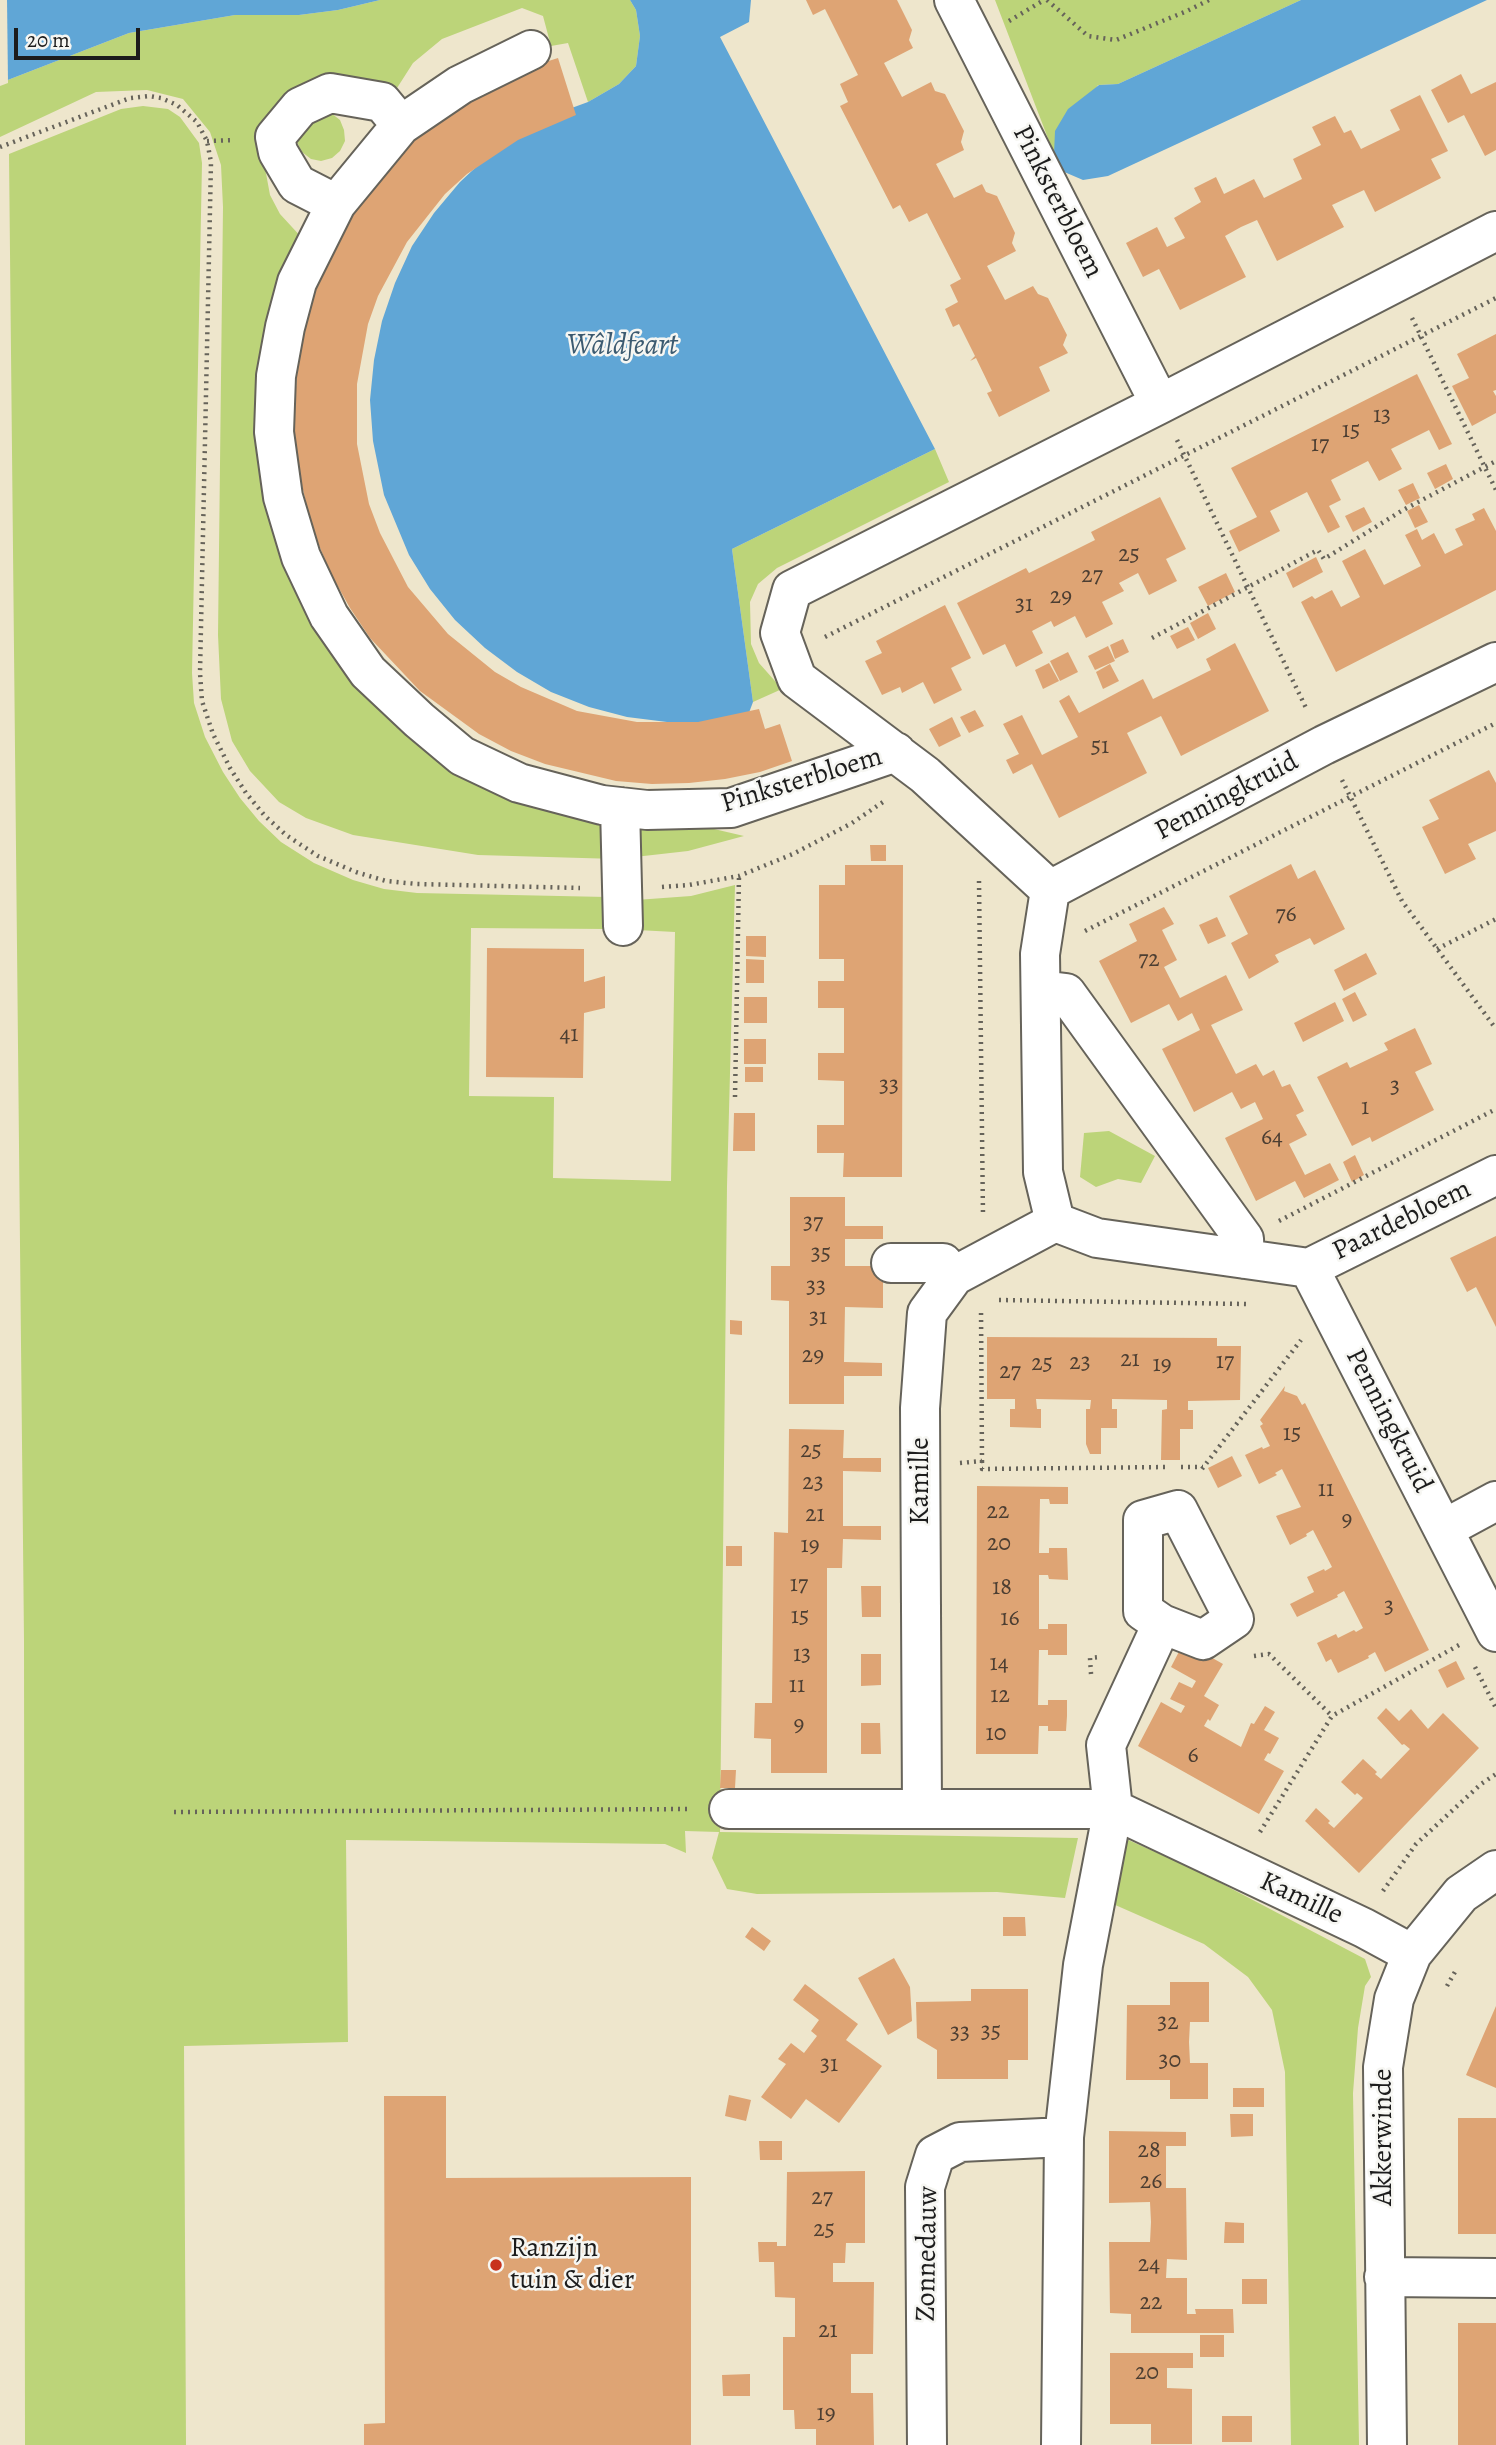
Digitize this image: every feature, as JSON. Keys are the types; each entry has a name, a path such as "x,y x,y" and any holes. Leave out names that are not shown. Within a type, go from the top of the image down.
{"street":[{"name":"Pinksterbloem","path":"954,0 1160,404"},
{"name":"Pinksterbloem","path":"531,51 460,85 401,125 336,204 297,282 276,376 274,432 287,509 301,557 329,616 368,672 462,756 519,783 602,805 647,810 731,808 896,752"},
{"path":"336,204 297,184 278,152 275,137 300,107 330,93 382,102 401,125"},
{"name":"Pinksterbloem","path":"1050,890 925,775 797,679 780,633 792,590 1496,231"},
{"name":"Penningkruid","path":"1050,890 1324,746 1496,662"},
{"path":"620,807 623,926"},
{"path":"1050,890 1041,972 1043,1172 1055,1222 1097,1238 1245,1249 1309,1268"},
{"path":"1041,972 1066,993 1245,1249"},
{"name":"Paardebloem","path":"1309,1268 1496,1175"},
{"name":"Kamille","path":"922,1809 920,1408 927,1313 1055,1222"},
{"path":"891,1263 943,1263 972,1279"},
{"name":"Penningkruid","path":"1309,1268 1495,1630"},
{"path":"1444,1529 1496,1501"},
{"path":"1178,1510 1234,1619 1203,1640 1162,1623 1143,1611 1143,1520 1178,1510"},
{"path":"1061,2445 1064,2137 1083,1965 1113,1809 1106,1745 1162,1623"},
{"name":"Kamille","path":"729,1809 1113,1809 1364,1928 1412,1954"},
{"name":"Akkerwinde","path":"1387,2445 1383,2067 1394,1999 1412,1954 1461,1894 1496,1870"},
{"name":"Zonnedauw","path":"927,2445 925,2187 935,2155 960,2142 1064,2137"},
{"path":"1384,2277 1496,2278"}],"path":[{"path":"1047,0 1088,36 1116,40 1209,0"},
{"path":"0,146 130,98 149,96 177,105 197,122 207,141"},
{"path":"1395,282 1496,490"},
{"path":"789,655 1496,298"},
{"path":"1160,404 1324,746 1402,901 1496,1029"},
{"path":"1152,638 1318,550 1324,559 1403,510 1496,461"},
{"path":"1041,972 1350,797 1496,723"},
{"path":"735,1097 739,876"},
{"path":"1437,949 1496,919"},
{"path":"1245,1249 1496,1109"},
{"path":"1203,1467 982,1469 972,1279 1256,1304"},
{"path":"1178,1510 1203,1467 1304,1337"},
{"path":"921,1467 982,1461"},
{"path":"1237,1869 1332,1716 1495,1630"},
{"path":"1203,1640 1231,1660 1269,1654 1332,1716"},
{"path":"1364,1928 1380,1896 1416,1844 1481,1784 1496,1774"},
{"path":"174,1812 729,1809"},
{"path":"1446,1987 1459,1964"}],"green space":[{"path":"380,0 630,0 636,10 640,36 636,66 619,84 588,102 568,43 551,46 543,16 522,8 442,39 413,63 390,99 274,126 265,168 270,195 280,214 303,239 276,501 416,730 660,829 714,829 744,836 688,851 617,859 478,855 353,835 306,818 279,802 250,771 232,741 221,699 218,635 223,207 221,165 210,132 183,99 147,90 96,92 0,137 0,83 129,33 235,15 299,15 338,10"},
{"path":"995,0 1301,0 1118,84 1098,85 1054,154"},
{"path":"143,106 168,109 180,117 199,143 202,163 192,673 194,703 205,737 223,772 259,821 281,842 314,863 353,880 384,889 417,893 607,897 607,929 471,928 469,1096 554,1097 553,1178 671,1181 675,932 637,930 636,900 691,896 735,885 727,1186 720,1832 1078,1838 1065,1898 997,1892 757,1894 727,1889 712,1858 719,1832 685,1831 686,1853 665,1844 346,1840 348,2042 184,2046 186,2445 25,2445 24,1641 9,154 121,109"},
{"path":"331,113 340,120 345,141 340,151 332,158 321,161 311,159 302,152 296,131 301,121"},
{"path":"935,449 949,482 777,568 758,584 750,602 751,644 759,663 782,689 753,702 732,549"},
{"path":"1109,1131 1155,1156 1141,1183 1118,1179 1096,1187 1080,1177 1084,1133"},
{"path":"1126,1839 1194,1869 1365,1959 1371,1977 1365,1986 1358,2028 1353,2093 1359,2445 1291,2445 1285,2072 1272,2010 1248,1977 1204,1944 1113,1904"}],"water":[{"path":"0,0 380,0 338,10 299,15 235,15 129,33 0,83"},
{"name":"Wâldfeart","path":"630,0 751,0 749,22 720,37 935,449 732,549 753,702 747,718 667,722 627,717 589,707 551,692 517,672 485,648 455,620 430,589 409,555 384,495 373,441 370,400 374,360 382,321 412,246 434,213 460,182 489,155 558,113 588,102 619,84 636,66 640,36 636,10"},
{"path":"1301,0 1487,0 1108,176 1083,180 1062,171 1054,154 1055,131 1068,109 1099,85 1118,84"}],"pier":[{"path":"0,0 7,0 8,83 0,86"}],"building":[{"path":"806,0 897,0 912,30 909,40 913,48 884,63 902,97 931,82 935,91 945,94 964,131 961,142 964,150 936,164 954,198 982,184 986,192 997,196 1015,233 1012,243 1016,251 987,266 1005,300 1033,286 1038,294 1048,298 1067,335 1063,345 1068,353 1039,367 1050,391 999,417 987,393 992,391 976,358 970,361 975,356 959,324 953,327 945,309 958,302 950,285 961,279 927,213 909,222 900,205 893,209 840,106 848,102 840,84 858,75 825,9 813,15"},
{"path":"558,58 576,115 518,140 467,174 445,194 407,242 378,296 368,324 357,384 357,444 369,504 380,533 408,587 448,634 495,672 521,687 577,711 637,722 698,722 759,709 765,729 780,724 792,761 760,772 689,783 616,781 545,764 511,751 479,734 420,691 370,638 332,576 307,507 299,472 295,435 298,363 315,292 328,258 345,226 356,208 402,152 441,117 536,65"},
{"path":"1461,74 1471,94 1496,82 1496,150 1485,156 1464,115 1448,123 1431,90"},
{"path":"1420,95 1448,151 1431,159 1441,178 1375,212 1364,190 1332,205 1344,227 1277,261 1257,220 1241,227 1225,236 1246,277 1180,310 1159,269 1143,277 1126,243 1157,227 1167,247 1185,238 1174,218 1201,202 1194,188 1216,177 1224,194 1254,179 1264,198 1302,179 1293,159 1321,145 1312,127 1335,116 1344,133 1351,130 1361,149 1400,130 1390,110"},
{"path":"1496,334 1496,390 1493,391 1496,396 1496,413 1472,426 1452,386 1469,378 1457,354"},
{"path":"1417,374 1452,444 1439,450 1429,430 1391,449 1402,469 1379,481 1368,461 1331,480 1341,500 1329,506 1340,527 1328,533 1307,492 1270,511 1280,531 1239,552 1229,531 1257,517 1231,468"},
{"path":"1446,464 1453,479 1435,489 1427,473"},
{"path":"1413,483 1420,498 1406,505 1398,490"},
{"path":"1160,497 1186,549 1166,559 1177,581 1149,595 1138,573 1119,583 1124,591 1102,602 1113,624 1086,638 1075,616 1054,627 1051,621 1032,631 1043,653 1016,667 1005,644 983,655 957,603 1026,568 1029,573 1095,540 1091,532"},
{"path":"1419,505 1428,522 1415,528 1407,511"},
{"path":"1364,507 1372,522 1353,532 1345,516"},
{"path":"1484,508 1496,531 1496,590 1336,672 1301,602 1312,596 1315,599 1332,590 1341,607 1360,597 1342,561 1365,549 1384,585 1421,566 1405,535 1417,529 1422,540 1434,533 1445,554 1463,545 1455,529 1475,520 1472,514"},
{"path":"1316,557 1323,572 1293,588 1286,573"},
{"path":"1226,573 1235,592 1208,606 1198,587"},
{"path":"945,605 971,658 951,668 962,690 934,704 923,682 902,693 900,687 882,695 865,661 882,653 876,641"},
{"path":"1208,613 1216,629 1198,639 1190,623"},
{"path":"1188,627 1195,640 1177,649 1170,636"},
{"path":"1123,639 1129,652 1115,659 1110,645"},
{"path":"1235,643 1269,711 1181,756 1161,716 1127,733 1147,773 1059,818 1032,764 1013,774 1006,760 1019,754 1003,724 1022,715 1042,755 1078,737 1059,701 1069,695 1079,713 1143,679 1153,699 1211,670 1206,659"},
{"path":"1108,646 1115,661 1095,670 1088,656"},
{"path":"1068,652 1078,672 1060,681 1050,661"},
{"path":"1049,663 1059,681 1043,689 1035,670"},
{"path":"1110,664 1119,681 1103,689 1096,672"},
{"path":"975,710 984,726 969,733 960,717"},
{"path":"952,717 961,736 939,747 929,729"},
{"path":"1489,770 1496,783 1496,831 1468,844 1476,859 1445,874 1422,827 1439,819 1429,800"},
{"path":"870,845 886,845 886,861 871,861"},
{"path":"1291,864 1298,879 1315,870 1345,929 1314,945 1310,938 1275,955 1279,962 1249,979 1231,943 1248,934 1229,896"},
{"path":"845,865 903,865 902,1177 843,1177 844,1153 817,1153 817,1125 844,1125 844,1081 818,1080 818,1053 844,1053 844,1008 818,1008 818,981 844,981 844,959 819,959 819,885 845,885"},
{"path":"1164,907 1174,924 1162,930 1177,960 1164,967 1180,998 1226,975 1243,1010 1211,1025 1236,1074 1256,1064 1263,1076 1274,1070 1282,1087 1290,1084 1304,1111 1296,1115 1307,1135 1289,1144 1305,1175 1330,1163 1339,1180 1304,1198 1295,1181 1256,1201 1225,1138 1263,1119 1255,1102 1241,1109 1232,1092 1194,1112 1162,1049 1200,1030 1192,1013 1178,1021 1169,1004 1131,1023 1099,961 1137,941 1129,924"},
{"path":"1217,917 1226,936 1208,944 1199,925"},
{"path":"746,936 766,936 766,957 746,956"},
{"path":"487,948 584,949 584,982 605,976 605,1008 584,1013 583,1078 486,1077"},
{"path":"1366,953 1377,974 1344,991 1334,970"},
{"path":"746,959 764,960 764,983 746,983"},
{"path":"1355,992 1367,1015 1353,1022 1342,999"},
{"path":"744,997 767,997 767,1023 744,1023"},
{"path":"1335,1002 1344,1021 1303,1042 1294,1023"},
{"path":"1415,1028 1432,1064 1415,1072 1434,1110 1372,1142 1370,1137 1352,1146 1317,1077 1347,1062 1350,1068 1388,1050 1384,1043"},
{"path":"744,1039 766,1039 766,1064 744,1064"},
{"path":"745,1067 763,1067 763,1082 745,1082"},
{"path":"734,1113 755,1113 755,1151 733,1151"},
{"path":"1355,1155 1364,1175 1352,1182 1343,1162"},
{"path":"790,1197 845,1197 845,1226 883,1226 883,1239 845,1239 845,1266 883,1266 883,1308 845,1307 844,1362 882,1363 882,1376 844,1376 844,1404 789,1404 789,1301 771,1300 771,1266 790,1266"},
{"path":"1496,1236 1496,1327 1476,1287 1467,1292 1450,1258"},
{"path":"730,1320 742,1321 742,1335 730,1334"},
{"path":"987,1337 1217,1338 1217,1346 1241,1346 1240,1400 1188,1401 1188,1410 1193,1410 1193,1429 1180,1429 1180,1460 1161,1460 1162,1410 1167,1409 1167,1400 1112,1399 1112,1409 1117,1409 1117,1428 1101,1428 1101,1454 1090,1454 1086,1444 1086,1409 1090,1409 1091,1400 1036,1399 1037,1409 1041,1409 1041,1428 1010,1427 1010,1409 1015,1409 1015,1399 987,1399"},
{"path":"1285,1386 1284,1391 1297,1396 1302,1405 1305,1403 1429,1650 1385,1672 1375,1652 1368,1656 1369,1658 1338,1673 1331,1659 1326,1662 1317,1643 1336,1634 1338,1638 1363,1628 1344,1591 1337,1595 1338,1597 1297,1617 1290,1604 1314,1592 1307,1577 1332,1567 1313,1530 1290,1545 1276,1516 1301,1507 1282,1469 1275,1473 1277,1475 1259,1484 1245,1455 1270,1446 1260,1426 1263,1424 1260,1420"},
{"path":"789,1429 844,1430 843,1458 881,1458 881,1472 843,1471 843,1526 881,1526 881,1540 843,1539 842,1568 827,1568 827,1773 771,1773 771,1739 754,1738 755,1703 772,1703 774,1532 788,1533"},
{"path":"1232,1456 1242,1476 1218,1488 1208,1468"},
{"path":"977,1486 1068,1487 1068,1504 1050,1504 1049,1499 1040,1499 1039,1553 1049,1553 1049,1548 1067,1548 1068,1580 1049,1579 1048,1575 1039,1575 1039,1629 1048,1629 1048,1624 1067,1624 1067,1655 1048,1655 1048,1650 1039,1650 1038,1705 1048,1705 1048,1700 1067,1700 1067,1716 1066,1731 1048,1731 1048,1726 1039,1726 1038,1754 976,1754"},
{"path":"726,1546 742,1546 742,1566 726,1566"},
{"path":"861,1586 881,1586 881,1617 862,1617"},
{"path":"1184,1642 1223,1664 1204,1696 1219,1705 1204,1726 1241,1747 1251,1723 1254,1724 1265,1706 1275,1712 1264,1730 1279,1738 1264,1760 1284,1771 1259,1814 1138,1746 1161,1702 1181,1713 1185,1706 1170,1699 1179,1682 1192,1688 1196,1681 1171,1667"},
{"path":"861,1654 881,1654 881,1685 861,1686"},
{"path":"1456,1661 1465,1679 1447,1688 1438,1670"},
{"path":"1386,1708 1399,1721 1411,1709 1428,1729 1443,1713 1479,1748 1359,1873 1305,1821 1316,1808 1334,1828 1363,1798 1357,1793 1355,1795 1341,1782 1363,1759 1381,1779 1410,1749 1402,1745 1377,1718"},
{"path":"861,1723 880,1723 881,1754 861,1754"},
{"path":"721,1770 736,1770 735,1788 720,1788"},
{"path":"1003,1917 1025,1917 1026,1936 1003,1936"},
{"path":"752,1927 771,1941 764,1951 745,1937"},
{"path":"894,1958 910,1987 912,2021 888,2035 858,1978"},
{"path":"1170,1982 1209,1982 1209,2022 1190,2022 1189,2042 1190,2063 1208,2063 1208,2099 1170,2099 1170,2080 1126,2080 1127,2005 1170,2005"},
{"path":"805,1984 858,2024 846,2040 882,2066 839,2123 806,2099 791,2119 761,2097 786,2064 778,2059 791,2043 804,2053 817,2036 811,2031 819,2020 793,2000"},
{"path":"971,1989 1028,1989 1028,2060 1008,2060 1008,2079 937,2079 937,2050 917,2038 916,2002 971,2001"},
{"path":"1496,2006 1496,2088 1466,2075"},
{"path":"1233,2088 1264,2088 1264,2107 1233,2107"},
{"path":"729,2095 751,2100 746,2121 725,2116"},
{"path":"384,2096 446,2096 446,2178 691,2177 691,2445 364,2445 364,2424 385,2423"},
{"path":"1230,2114 1253,2114 1253,2136 1231,2137"},
{"path":"1458,2118 1496,2118 1496,2234 1458,2234"},
{"path":"1109,2131 1186,2132 1186,2146 1166,2146 1166,2188 1186,2188 1187,2260 1167,2259 1166,2278 1187,2278 1187,2314 1196,2314 1195,2309 1233,2309 1234,2333 1131,2333 1131,2314 1110,2313 1109,2242 1150,2242 1151,2222 1150,2202 1109,2203"},
{"path":"759,2141 782,2141 782,2160 760,2160"},
{"path":"865,2171 865,2243 846,2243 845,2263 833,2263 833,2282 874,2282 873,2354 851,2354 851,2393 873,2393 874,2445 816,2445 816,2429 795,2429 794,2410 783,2410 783,2337 795,2337 795,2298 775,2297 774,2262 759,2262 758,2242 777,2242 777,2246 786,2246 787,2172"},
{"path":"1225,2222 1244,2223 1244,2243 1224,2243"},
{"path":"1242,2279 1267,2279 1267,2304 1242,2304"},
{"path":"1458,2323 1496,2323 1496,2445 1458,2445"},
{"path":"1200,2335 1224,2335 1224,2357 1200,2357"},
{"path":"1110,2353 1193,2353 1193,2368 1167,2368 1167,2388 1192,2389 1192,2444 1151,2444 1151,2424 1110,2424"},
{"path":"750,2374 750,2396 723,2396 722,2375"},
{"path":"1222,2416 1252,2416 1252,2442 1222,2442"}],"place":[{"name":"Ranzijn tuin & dier","path":"496,2265"}]}
